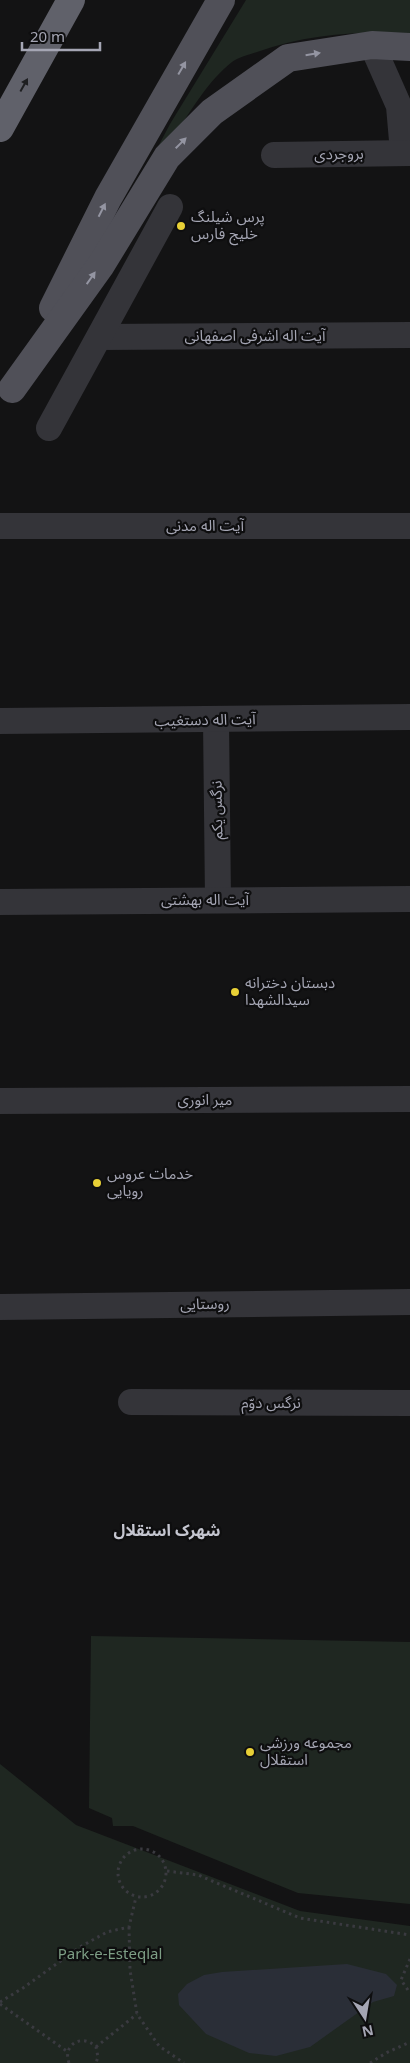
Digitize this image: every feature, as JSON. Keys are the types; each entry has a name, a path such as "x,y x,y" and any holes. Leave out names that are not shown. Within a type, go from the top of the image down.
{"highway":[{"path":"0,128 71,0"}],"main road":[{"path":"6,399 108,198 221,0"},
{"path":"6,399 101,265 167,157 212,112 288,58 372,45 410,47"}],"street":[{"name":"بروجردی","path":"274,155 407,153 399,106 372,45"},
{"name":"بروجردی","path":"399,106 410,80"},
{"path":"50,428 170,207"},
{"name":"آیت اله اشرفی اصفهانی","path":"100,337 410,335"},
{"name":"آیت اله مدنی","path":"0,526 410,526"},
{"name":"آیت اله دستغیب","path":"0,721 410,717"},
{"name":"نرگس یکم","path":"216,720 218,900"},
{"name":"آیت اله بهشتی","path":"0,902 410,899"},
{"name":"میر انوری","path":"0,1102 410,1100"},
{"name":"روستایی","path":"0,1307 410,1302"},
{"name":"نرگس دوّم","path":"131,1402 410,1403"}],"path":[{"path":"147,1849 161,1857 167,1871 163,1886 158,1892 152,1896 136,1897 128,1894 119,1880 118,1872 124,1857 131,1852 147,1849"},
{"path":"167,1871 198,1875 300,1918 410,1935"},
{"path":"136,1897 129,1927 130,1970 137,2014 159,2046 184,2063"},
{"path":"68,2052 0,2003 80,1947 107,1932 129,1927"},
{"path":"410,1959 400,1980 410,1993"},
{"path":"96,2047 137,2014"},
{"path":"69,2063 68,2052 73,2043 83,2040 96,2047 98,2057 96,2063"},
{"path":"370,2063 386,2052 410,2042"}],"green space":[{"path":"246,0 410,0 410,33 332,35 294,41 235,60 208,86 168,145 141,179 170,124"},
{"name":"مجموعه ورزشی استقلال","path":"91,1636 410,1642 410,1904 298,1893 133,1826 113,1826 112,1818 89,1808"},
{"name":"Park-e-Esteqlal","path":"0,1764 76,1825 300,1911 410,1926 410,2063 0,2063"}],"shaded area":[{"path":"347,1964 386,1974 397,1985 394,1996 373,2002 310,2047 276,2056 249,2053 206,2034 179,2005 178,1994 187,1984 204,1975 222,1972"}],"place":[{"name":"پرس شیلنگ خلیج فارس","path":"181,226"},
{"name":"دبستان دخترانه سیدالشهدا","path":"235,992"},
{"name":"خدمات عروس رویایی","path":"97,1183"},
{"name":"مجموعه ورزشی استقلال","path":"250,1752"}],"district":[{"name":"شهرک استقلال","path":"167,1530"}]}
